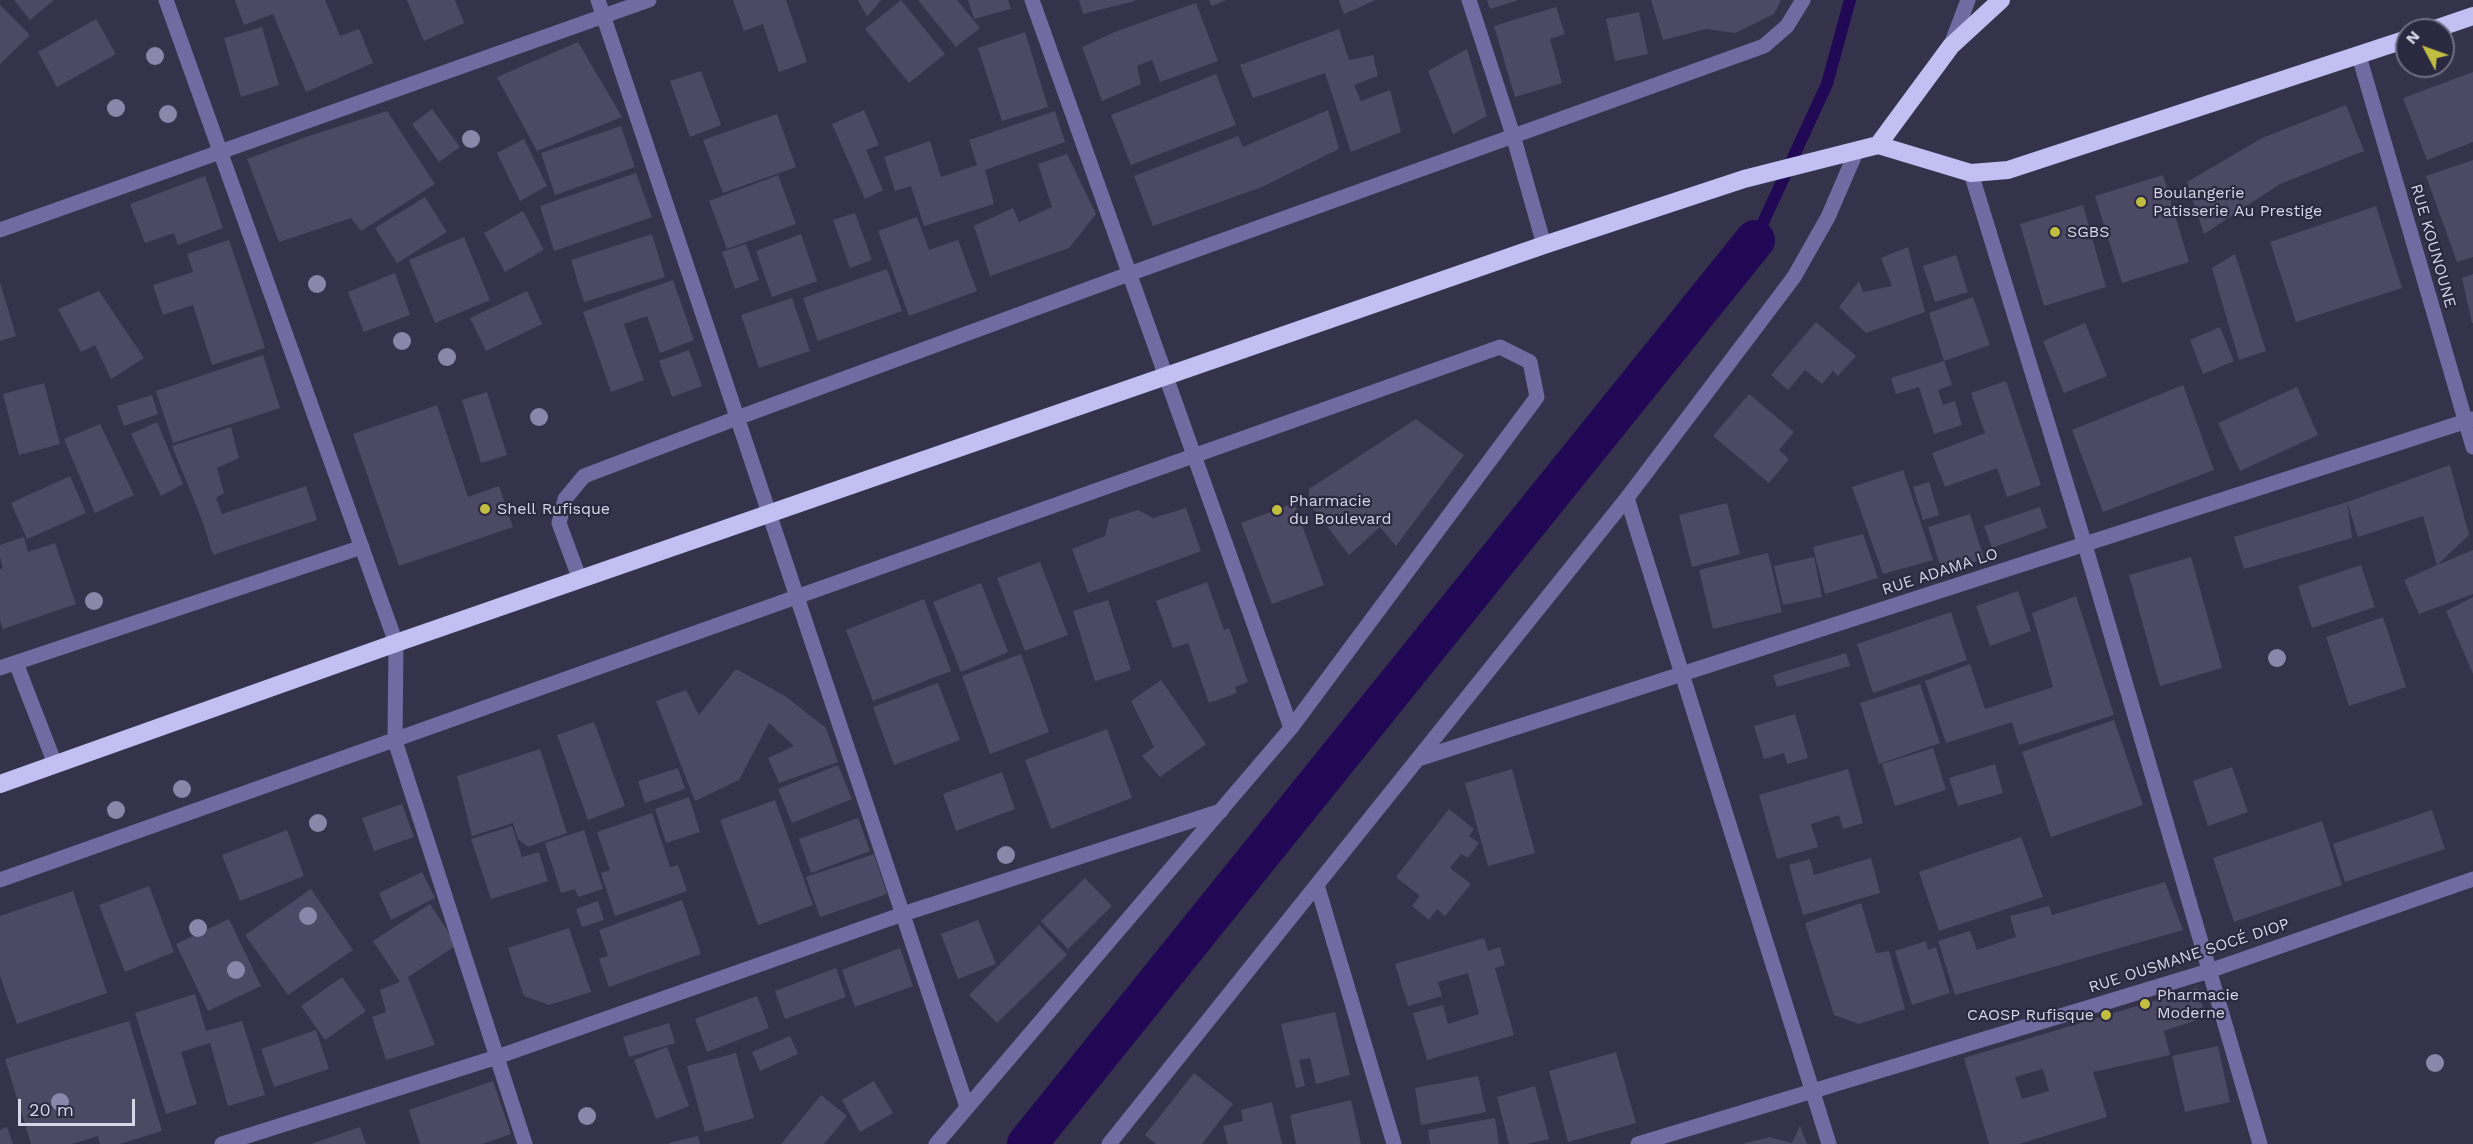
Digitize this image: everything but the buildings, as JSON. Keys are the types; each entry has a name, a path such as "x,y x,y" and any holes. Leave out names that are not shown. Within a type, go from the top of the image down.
{"highway":[{"path":"1878,145 1951,46 2001,0"},
{"path":"2455,22 2473,16"},
{"path":"0,784 396,643 1544,245 1744,179 1878,145 1971,173 2008,171 2395,43"}],"street":[{"path":"166,0 396,643 395,741 525,1144"},
{"path":"597,0 968,1107"},
{"path":"0,230 649,0"},
{"path":"1032,0 1291,728"},
{"path":"1469,0 1513,135 1544,245"},
{"path":"580,580 559,523 566,499 585,476 1130,274 1764,46 1786,26 1803,0"},
{"path":"1951,46 1968,0"},
{"name":"RUE KOUNOUNE","path":"2359,56 2469,420 2473,447"},
{"path":"1108,1144 1627,498 1794,277 1828,218 1857,150"},
{"path":"1971,173 2085,545 2260,1144"},
{"path":"0,880 1500,347 1530,362 1537,397 1291,728 936,1144"},
{"name":"RUE ADAMA LO","path":"1418,759 2469,420"},
{"path":"1627,498 1829,1144"},
{"path":"0,668 362,548"},
{"path":"16,663 55,764"},
{"path":"222,1144 497,1057 903,914 1221,812"},
{"name":"RUE OUSMANE SOCÉ DIOP","path":"1638,1144 2210,971 2473,879"},
{"path":"1317,885 1394,1144"}],"waterway":[{"path":"1755,240 1827,84 1850,0"},
{"path":"1027,1144 1755,240"}],"place":[{"name":"Boulangerie Patisserie Au Prestige","path":"2141,202"},
{"name":"SGBS","path":"2055,232"},
{"name":"Shell Rufisque","path":"485,509"},
{"name":"Pharmacie du Boulevard","path":"1277,510"},
{"name":"Pharmacie Moderne","path":"2145,1004"},
{"name":"CAOSP Rufisque","path":"2106,1015"}]}
